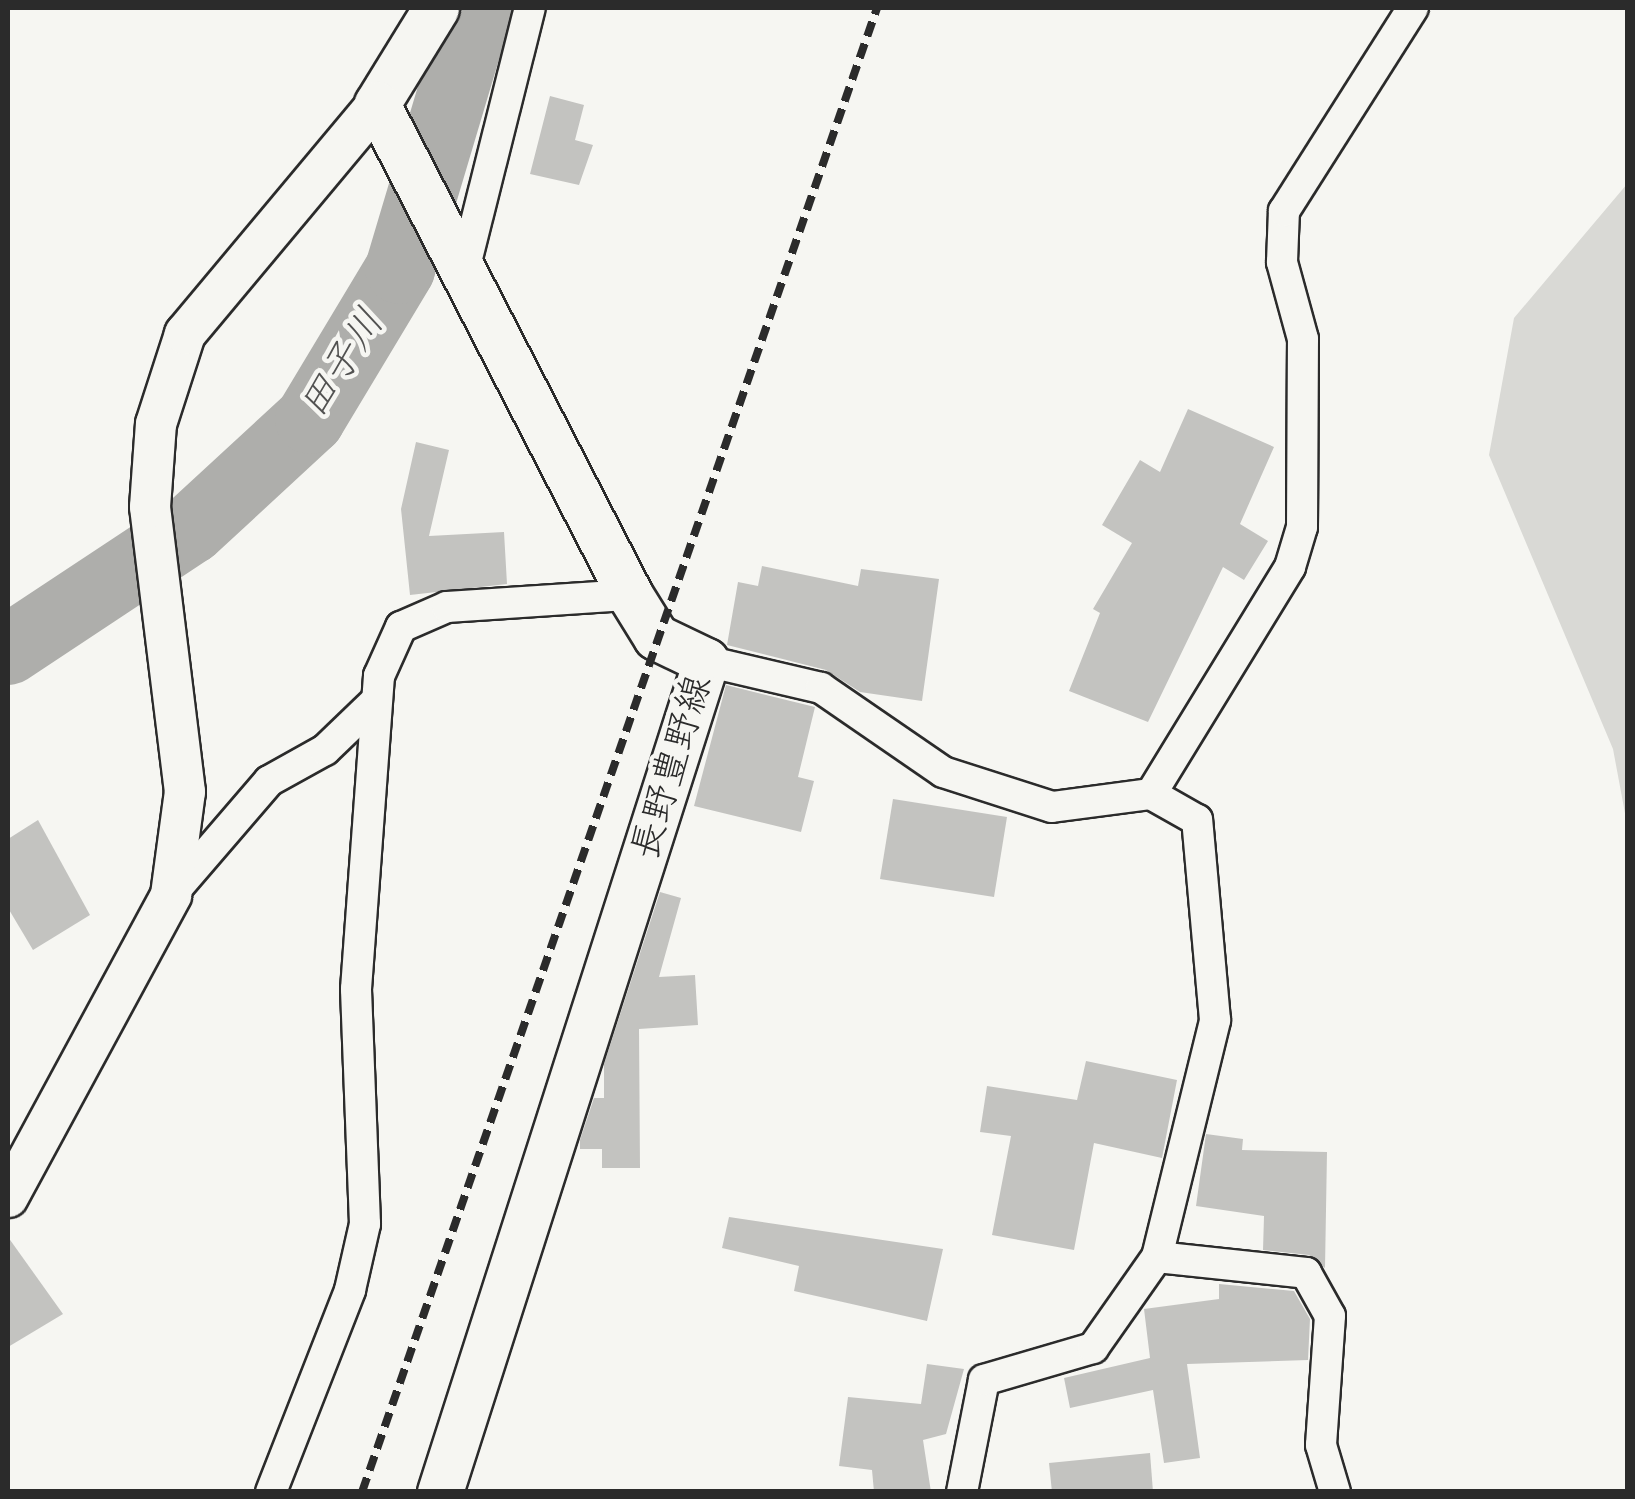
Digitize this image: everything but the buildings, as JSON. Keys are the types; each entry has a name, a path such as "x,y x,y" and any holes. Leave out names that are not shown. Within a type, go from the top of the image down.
{"main road":[{"path":"378,104 436,8"},
{"name":"長野豊野線","path":"378,104 630,595 656,637 706,661 440,1492"}],"street":[{"path":"458,262 530,8"},
{"path":"1151,794 1290,567 1302,527 1301,365 1282,262 1284,211 1413,8"},
{"path":"171,895 185,792 150,508 156,424 185,334 378,104"},
{"path":"271,1492 350,1290 365,1224 356,989 376,701 401,626 447,607 630,595"},
{"path":"706,661 820,688 943,772 1052,807 1151,794 1196,820 1216,1020 1157,1256 1093,1348 984,1380 962,1492"},
{"path":"8,1196 171,895 269,782 326,750 376,701"},
{"path":"1157,1256 1306,1273 1330,1316 1321,1445 1335,1492"}],"shaded area":[{"path":"1627,184 1627,824 1613,749 1489,455 1514,318"}],"waterway":[{"name":"田子川","path":"8,650 191,529 310,419 400,269 478,8"}],"railway":[{"path":"362,1492 877,8"}]}
